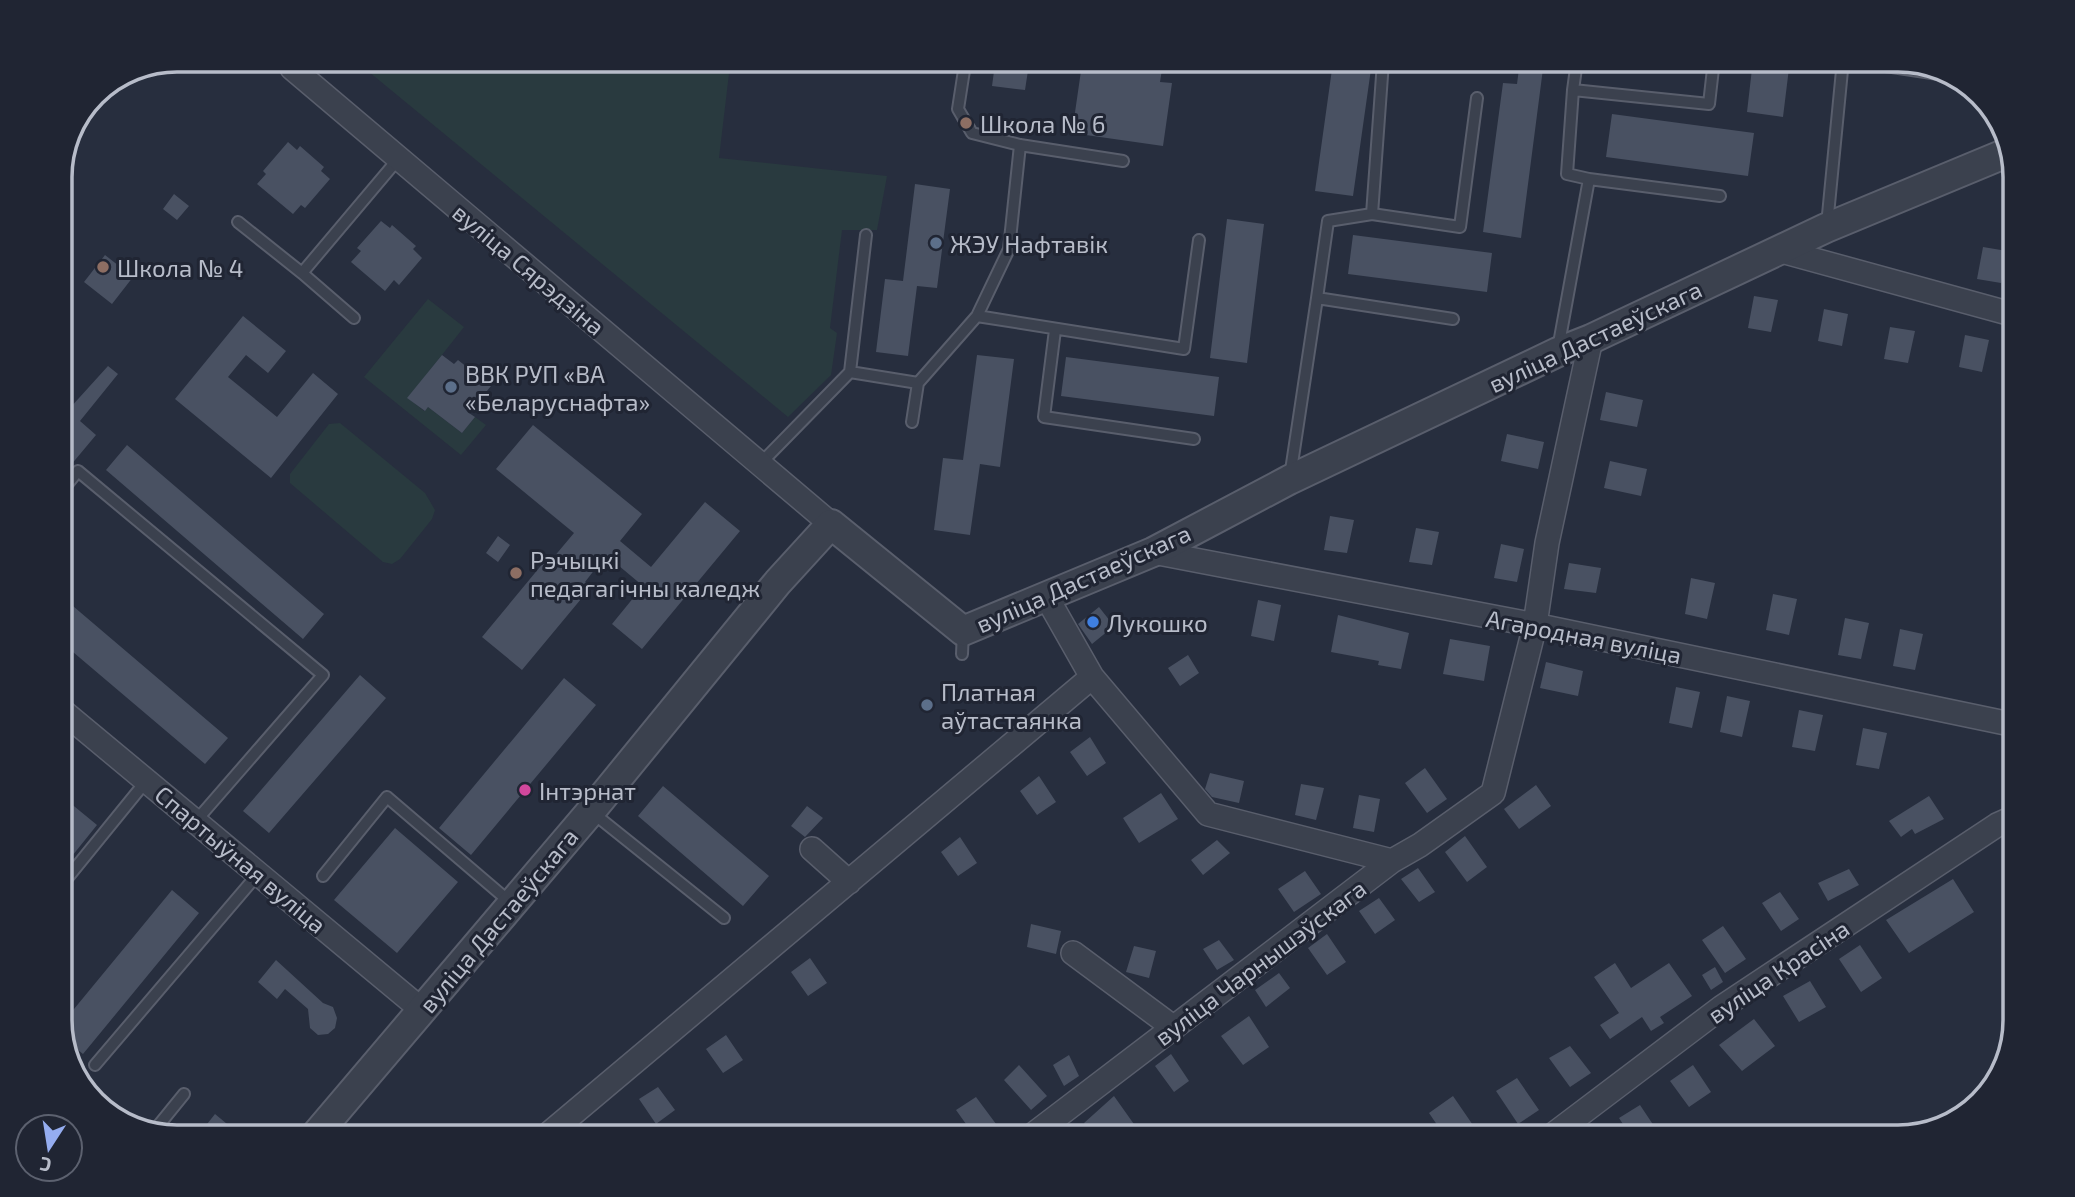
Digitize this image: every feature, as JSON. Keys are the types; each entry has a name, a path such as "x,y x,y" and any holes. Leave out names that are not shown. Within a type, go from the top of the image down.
{"street":[{"name":"вуліца Сярэдзіна","path":"297,72 831,524"},
{"name":"вуліца Дастаеўскага","path":"325,1125 590,811 778,582 831,524 963,643 1046,596 1153,552 1289,480 1558,352 1591,340 1826,228 2001,155"},
{"path":"1778,250 2003,311"},
{"path":"1535,625 1547,543 1591,340"},
{"name":"Агародная вуліца","path":"1153,552 1535,625 2003,722"},
{"path":"1046,596 1092,677 1208,814 1392,861"},
{"name":"вуліца Чарнышэўскага","path":"1047,1125 1392,861 1420,845 1493,793 1535,625"},
{"path":"560,1125 1092,677"},
{"name":"Спартыўная вуліца","path":"72,719 422,1010"},
{"name":"вуліца Красіна","path":"1567,1125 1723,1007 2003,822"},
{"path":"812,849 849,882"},
{"path":"1073,953 1174,1028"}],"lane":[{"path":"964,72 958,109 972,133 1020,145 1123,161"},
{"path":"1372,214 1382,72"},
{"path":"1575,72 1567,174 1720,196"},
{"path":"1573,90 1709,104 1713,72"},
{"path":"1826,228 1843,72"},
{"path":"1289,480 1328,221 1372,214 1460,227 1477,98"},
{"path":"912,422 918,383 977,316 1009,250 1020,145"},
{"path":"302,273 399,158"},
{"path":"1558,352 1589,179"},
{"path":"238,222 354,318"},
{"path":"760,464 850,372 866,235"},
{"path":"977,316 1184,349 1199,240"},
{"path":"1317,298 1453,319"},
{"path":"1055,330 1044,417 1194,439"},
{"path":"850,372 918,383"},
{"path":"72,478 78,471 323,675 195,822"},
{"path":"72,872 147,780"},
{"path":"323,876 387,797 511,903"},
{"path":"590,811 724,918"},
{"path":"95,1065 257,875"},
{"path":"160,1124 184,1094"}],"shaded area":[{"path":"369,72 729,72 719,158 887,176 877,230 842,230 830,328 837,333 831,375 788,417"},
{"path":"428,299 464,327 408,398 424,411 428,407 462,433 475,417 486,425 461,455 364,377"},
{"path":"340,423 425,493 435,510 432,519 400,559 392,564 383,562 290,483 290,474 329,424"}],"building":[{"path":"994,72 1028,72 1025,90 992,86"},
{"path":"1081,72 1162,72 1160,82 1172,83 1163,146 1072,133"},
{"path":"1332,72 1371,72 1353,196 1315,191"},
{"path":"1519,72 1543,72 1521,238 1483,232 1503,83 1517,84"},
{"path":"1752,72 1789,72 1783,117 1747,112"},
{"path":"1612,114 1754,133 1748,176 1606,157"},
{"path":"288,142 297,150 300,146 324,167 321,171 330,179 305,208 301,205 293,214 257,184 266,174 263,171"},
{"path":"915,184 950,189 937,288 917,286 908,356 876,352 885,279 903,281"},
{"path":"174,194 189,206 177,220 163,209"},
{"path":"1227,219 1264,224 1247,363 1210,358"},
{"path":"381,221 390,228 392,225 416,246 413,249 422,258 399,285 394,280 385,291 351,262 361,251 357,248"},
{"path":"1353,235 1492,253 1487,292 1348,274"},
{"path":"1983,247 2003,250 2001,283 1977,279"},
{"path":"105,255 133,277 112,304 84,282"},
{"path":"1754,296 1778,300 1771,332 1748,328"},
{"path":"1824,309 1848,314 1842,346 1818,341"},
{"path":"243,316 286,351 268,373 246,355 228,377 277,417 313,373 338,394 271,478 175,399"},
{"path":"1890,327 1915,331 1908,363 1884,359"},
{"path":"1965,335 1989,340 1982,372 1959,367"},
{"path":"442,355 454,364 458,360 491,386 469,413 475,417 462,433 428,407 425,411 407,398"},
{"path":"977,355 1014,359 1000,467 980,464 970,535 934,530 943,458 963,460"},
{"path":"1066,357 1219,377 1214,416 1061,396"},
{"path":"108,366 118,374 80,421 96,435 72,464 72,406"},
{"path":"1606,392 1643,400 1637,427 1600,420"},
{"path":"533,425 642,514 620,541 651,567 705,502 740,531 642,649 612,624 643,586 606,555 585,582 591,587 522,670 482,637 549,556 553,558 574,533 496,469"},
{"path":"1507,434 1544,442 1538,469 1501,461"},
{"path":"127,445 324,614 303,639 106,470"},
{"path":"1610,461 1647,469 1641,496 1604,488"},
{"path":"1330,516 1354,520 1347,553 1324,550"},
{"path":"1416,528 1439,532 1432,565 1409,562"},
{"path":"498,536 510,545 498,562 486,553"},
{"path":"1501,544 1524,549 1517,582 1494,578"},
{"path":"1569,563 1601,568 1596,593 1564,589"},
{"path":"1691,578 1715,583 1707,619 1685,614"},
{"path":"1773,594 1797,599 1789,635 1766,630"},
{"path":"1258,600 1281,605 1274,641 1251,636"},
{"path":"72,605 228,738 205,764 72,651"},
{"path":"1099,607 1114,626 1092,644 1078,624"},
{"path":"1338,615 1409,633 1401,669 1378,665 1379,661 1331,652"},
{"path":"1845,618 1869,623 1861,659 1838,655"},
{"path":"1900,629 1923,634 1915,670 1893,666"},
{"path":"1450,639 1490,646 1484,681 1443,674"},
{"path":"1188,655 1199,673 1180,686 1168,668"},
{"path":"1546,662 1583,671 1578,696 1540,688"},
{"path":"360,675 386,698 269,833 243,811"},
{"path":"564,678 596,705 471,855 439,828"},
{"path":"1676,687 1700,692 1692,728 1669,723"},
{"path":"1727,696 1750,701 1742,737 1720,732"},
{"path":"1799,710 1823,715 1815,751 1792,747"},
{"path":"1863,728 1887,733 1879,769 1856,765"},
{"path":"1090,737 1106,763 1087,776 1070,752"},
{"path":"1425,768 1447,799 1427,813 1405,783"},
{"path":"1210,773 1244,781 1239,803 1212,797 1205,789"},
{"path":"1039,776 1056,802 1037,815 1020,791"},
{"path":"1301,784 1324,788 1316,820 1295,815"},
{"path":"1536,785 1551,806 1519,829 1504,809"},
{"path":"663,786 769,876 743,906 638,816"},
{"path":"1161,793 1178,819 1139,843 1123,818"},
{"path":"1359,795 1380,799 1374,832 1353,828"},
{"path":"1929,796 1944,819 1915,834 1912,829 1901,837 1889,821"},
{"path":"72,804 97,825 72,856"},
{"path":"807,806 823,818 805,837 791,826"},
{"path":"395,828 458,882 397,953 334,900"},
{"path":"1465,836 1487,867 1467,882 1445,852"},
{"path":"960,837 977,863 958,876 941,852"},
{"path":"1217,840 1230,853 1203,875 1191,860"},
{"path":"1418,868 1435,892 1419,902 1401,879"},
{"path":"1849,869 1859,885 1828,901 1818,883"},
{"path":"1305,871 1321,894 1294,912 1278,889"},
{"path":"1953,879 1974,912 1909,953 1886,920"},
{"path":"172,890 199,913 83,1054 76,1048 72,1011"},
{"path":"1780,892 1799,919 1781,931 1762,903"},
{"path":"1379,898 1395,920 1375,934 1359,911"},
{"path":"1031,924 1061,931 1056,954 1027,947"},
{"path":"1723,926 1746,959 1725,973 1702,940"},
{"path":"1327,934 1346,962 1327,975 1308,948"},
{"path":"1219,940 1234,960 1217,970 1203,949"},
{"path":"1860,945 1882,978 1861,992 1839,959"},
{"path":"1134,946 1156,951 1149,978 1126,972"},
{"path":"810,958 827,983 808,996 791,972"},
{"path":"276,960 323,1003 333,1007 337,1018 335,1028 328,1034 318,1035 310,1028 308,1009 285,989 277,999 258,982"},
{"path":"1615,963 1631,988 1669,963 1692,996 1660,1017 1664,1023 1651,1031 1642,1017 1610,1039 1600,1025 1619,1013 1594,977"},
{"path":"1715,967 1723,982 1711,990 1702,975"},
{"path":"1279,973 1290,988 1266,1007 1255,990"},
{"path":"1810,981 1826,1007 1799,1022 1783,996"},
{"path":"1249,1016 1269,1047 1243,1065 1221,1036"},
{"path":"1754,1019 1775,1046 1742,1071 1719,1045"},
{"path":"726,1035 743,1060 723,1073 706,1049"},
{"path":"1570,1046 1591,1073 1570,1087 1549,1058"},
{"path":"1171,1054 1189,1081 1174,1092 1155,1066"},
{"path":"1069,1055 1079,1076 1064,1086 1053,1065"},
{"path":"1019,1065 1047,1096 1031,1110 1004,1080"},
{"path":"1693,1065 1711,1092 1689,1107 1670,1081"},
{"path":"1517,1078 1539,1110 1518,1124 1496,1091"},
{"path":"658,1087 675,1110 656,1124 639,1099"},
{"path":"1114,1096 1135,1125 1085,1125 1084,1123"},
{"path":"1453,1096 1473,1125 1437,1125 1429,1113"},
{"path":"976,1097 997,1125 967,1125 956,1110"},
{"path":"1640,1105 1653,1125 1624,1125 1619,1118"},
{"path":"215,1114 228,1125 206,1125"}],"place":[{"name":"Школа № 6","path":"966,123"},
{"name":"ЖЭУ Нафтавік","path":"936,243"},
{"name":"Школа № 4","path":"103,267"},
{"name":"ВВК РУП «ВА «Беларуснафта»","path":"451,387"},
{"name":"Рэчыцкі педагагічны каледж","path":"516,573"},
{"name":"Лукошко","path":"1093,622"},
{"name":"Платная аўтастаянка","path":"927,705"},
{"name":"Інтэрнат","path":"525,790"}]}
